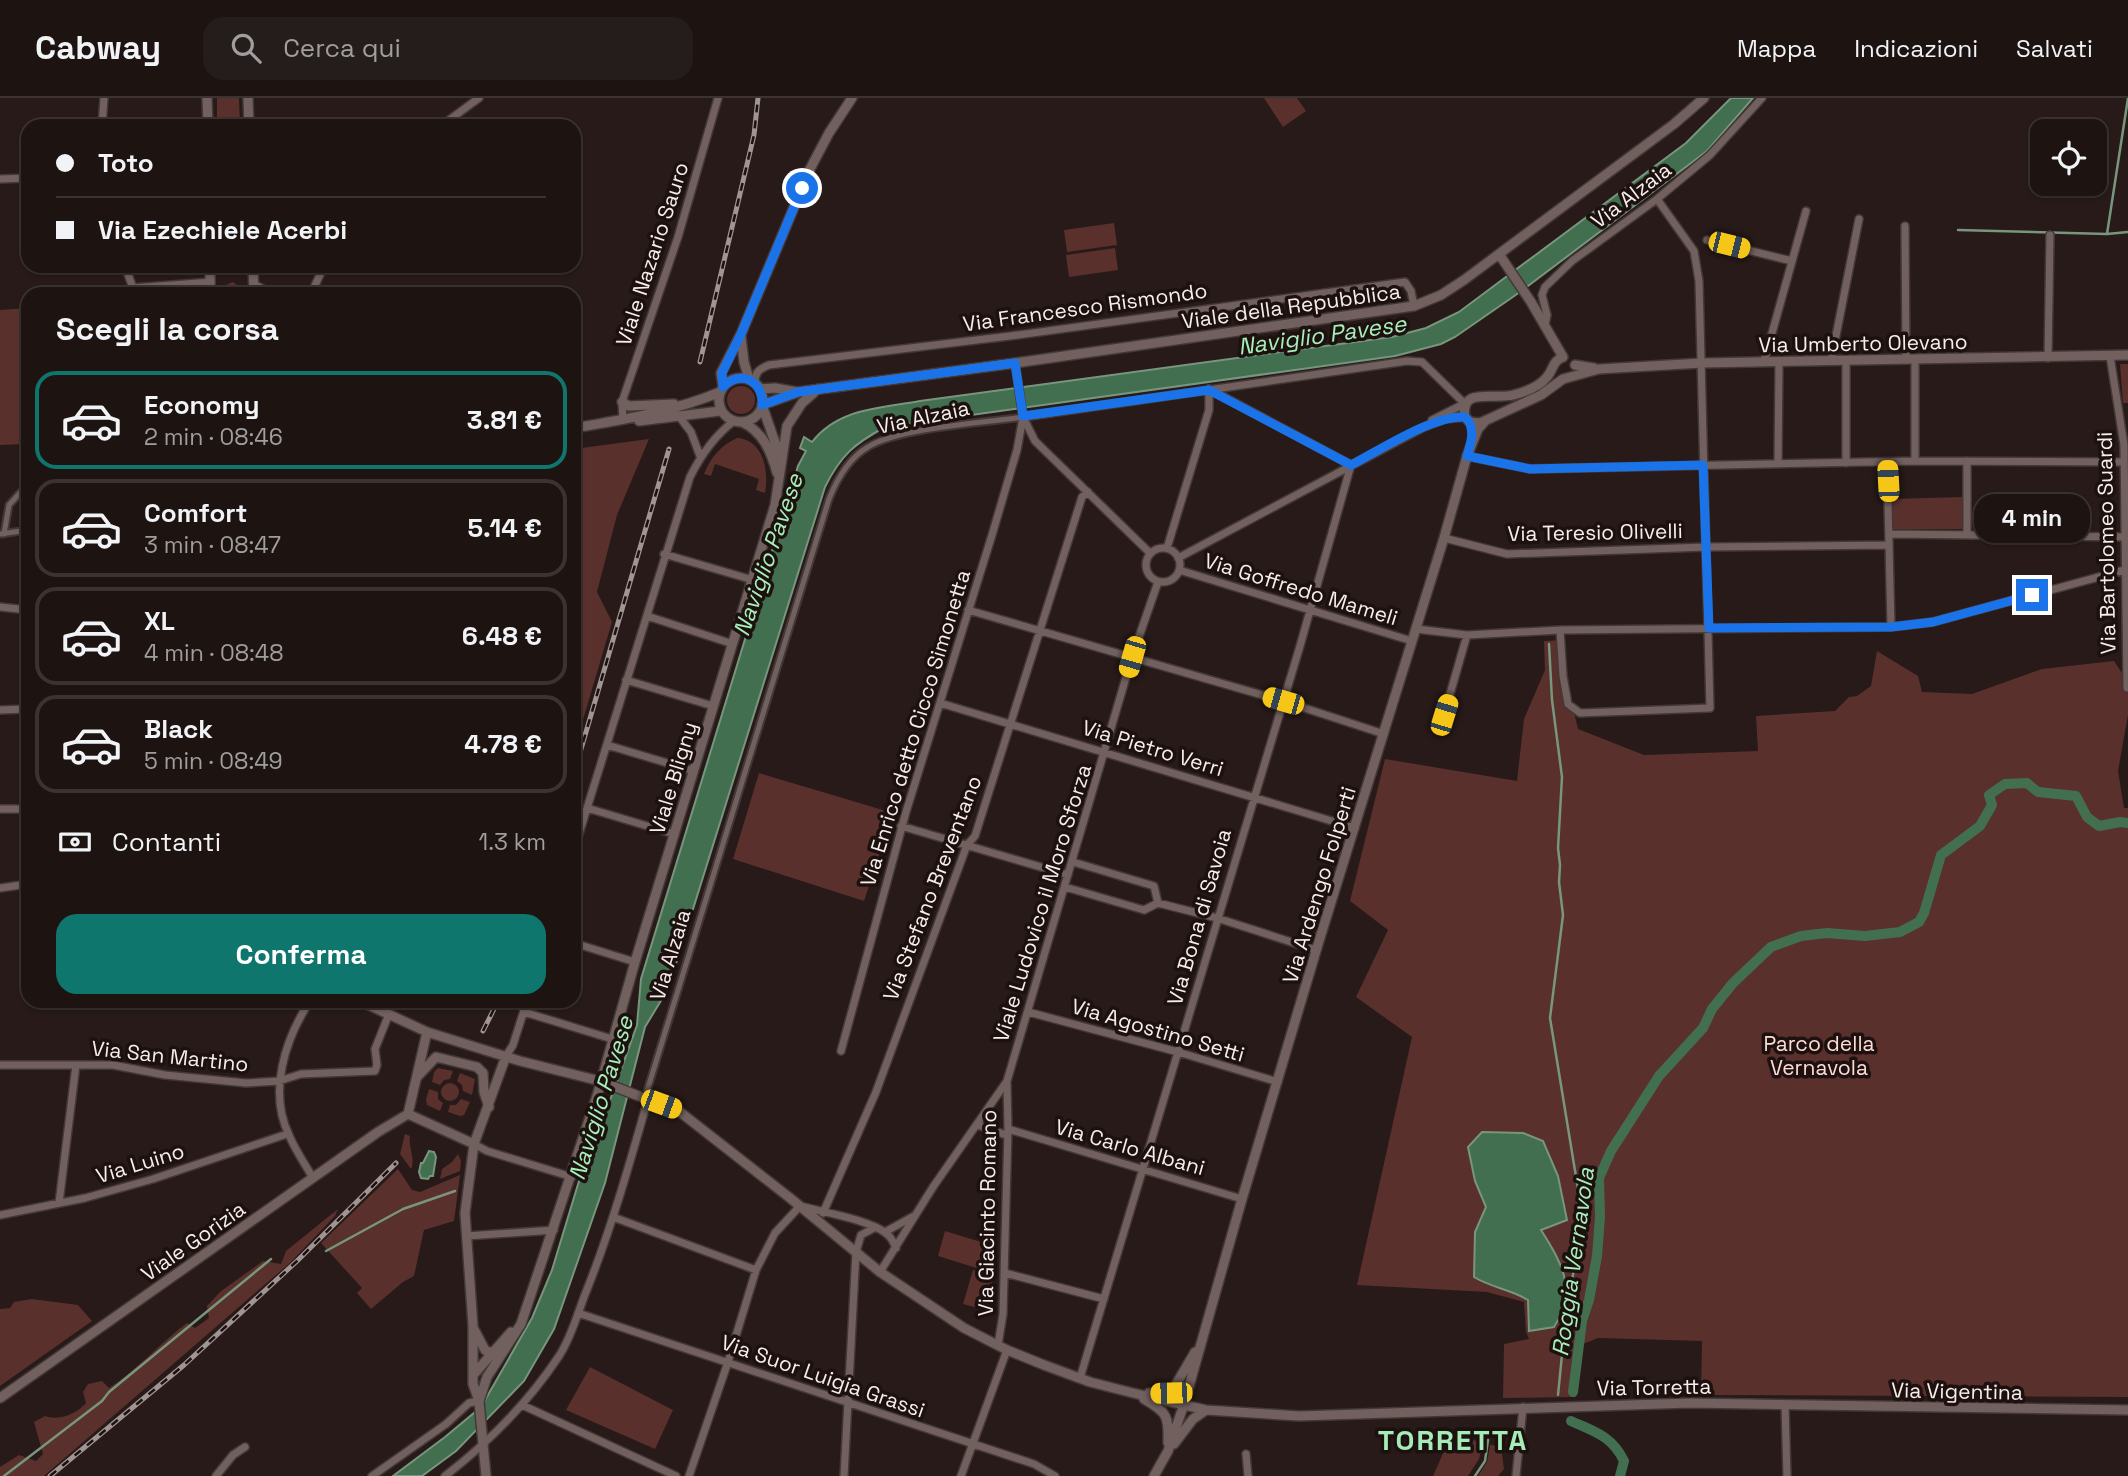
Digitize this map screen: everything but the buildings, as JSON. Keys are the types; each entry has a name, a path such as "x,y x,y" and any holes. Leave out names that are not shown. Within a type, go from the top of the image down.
{"street":[{"path":"102,119 104,98"},
{"path":"207,98 208,119"},
{"path":"248,98 249,119"},
{"path":"451,119 478,98"},
{"name":"Viale Nazario Sauro","path":"623,420 621,402 675,248 718,98"},
{"path":"720,411 722,373 810,169 852,98"},
{"name":"Viale della Repubblica","path":"798,392 1414,306 1441,295 1499,254 1674,124 1704,98"},
{"name":"Via Alzaia","path":"1545,325 1547,315 1542,295 1545,287 1572,261 1657,199 1710,155 1762,98"},
{"path":"0,179 21,178"},
{"path":"1560,630 1568,704 1580,713 1710,708 1699,281 1694,251 1657,199"},
{"path":"1764,362 1806,211"},
{"path":"1831,361 1859,219"},
{"path":"1905,226 1915,461"},
{"path":"2048,358 2050,235"},
{"path":"1707,240 1792,261"},
{"path":"1499,254 1563,357"},
{"path":"210,273 211,287"},
{"path":"146,287 211,282"},
{"name":"Via Francesco Rismondo","path":"755,384 755,375 769,365 1010,336 1405,282 1414,306"},
{"path":"741,334 744,362 762,405"},
{"name":"Via Umberto Olevano","path":"1467,419 1479,423 1541,395 1574,370 1702,363 2128,355"},
{"name":"Via Bartolomeo Suardi","path":"2110,356 2126,445 2123,462 2127,521 2127,688"},
{"path":"1424,427 1443,412 1476,397 1501,397 1525,391 1546,379 1556,360 1563,357 1568,358 1574,370"},
{"path":"1846,360 1846,463"},
{"name":"Via Alzaia","path":"648,1099 647,1091 829,499 836,482 849,464 867,447 889,437 1023,413 1209,390 1407,361 1422,362 1464,403"},
{"path":"1778,464 1779,362"},
{"path":"1015,363 1023,413 1035,441 1150,553"},
{"path":"581,427 623,420 632,422 678,410 722,389 735,378 798,392"},
{"name":"Viale Bligny","path":"520,1324 572,1177 733,644 779,485 787,426 802,403 818,389"},
{"path":"1167,548 1209,410 1209,390 1351,465"},
{"path":"581,827 664,554 690,477 700,456 722,430 738,421 755,417 762,405 798,392"},
{"path":"621,402 629,406 665,403 678,410 720,411 752,427 763,438 775,464 779,485"},
{"path":"1464,403 1473,440"},
{"name":"Viale Bligny","path":"762,405 781,459"},
{"path":"678,410 691,432 700,456"},
{"name":"Via Enrico detto Cicco Simonetta","path":"841,1051 901,826 1017,450 1023,413"},
{"path":"1178,558 1424,427 1445,419 1467,419"},
{"name":"Via Ardengo Folperti","path":"1168,1451 1467,456 1473,440 1486,420"},
{"path":"1467,456 1530,469 1915,461 2123,462"},
{"path":"1967,461 1967,534"},
{"path":"1887,462 1891,627"},
{"name":"Via Bona di Savoia","path":"1080,1378 1351,465"},
{"path":"21,492 9,505 2,534 21,531"},
{"name":"Via Stefano Breventano","path":"824,1213 876,1092 967,845 975,836 1082,496 1088,492"},
{"path":"0,510 8,510"},
{"path":"1889,534 2125,537"},
{"name":"Via Teresio Olivelli","path":"1444,538 1507,554 1706,547 1889,545"},
{"path":"1150,553 1167,548"},
{"path":"1150,553 1146,567 1150,577 1158,582 1169,581 1179,570 1178,558 1167,548"},
{"path":"664,554 752,580"},
{"path":"1416,629 1467,635 1560,630 1891,627 1933,622 2127,569"},
{"name":"Via Goffredo Mameli","path":"1179,570 1412,641"},
{"name":"Viale Ludovico il Moro Sforza","path":"880,1272 933,1186 1007,1082 1132,657 1158,582"},
{"path":"0,607 21,609"},
{"path":"968,610 1283,701 1384,734"},
{"path":"647,616 733,644"},
{"path":"1444,715 1467,635"},
{"path":"626,680 713,706"},
{"name":"Via Pietro Verri","path":"940,703 1355,828"},
{"path":"0,710 21,709"},
{"path":"607,745 694,771"},
{"path":"587,808 674,834"},
{"path":"0,809 21,809"},
{"path":"901,826 1068,875"},
{"path":"1073,862 1154,886 1158,902"},
{"path":"0,888 21,885"},
{"path":"1065,887 1144,910 1158,902 1317,950"},
{"path":"581,945 635,962"},
{"path":"306,1008 293,1031 279,1080 281,1106 288,1134 313,1178"},
{"path":"375,1008 427,1032 600,1081 680,1112 880,1272 964,1328 1007,1350 1080,1378 1133,1394 1161,1409 1168,1423 1168,1451"},
{"path":"486,1476 479,1401 474,1384 473,1326 466,1237 467,1193 474,1144 525,1008"},
{"path":"524,1012 612,1039"},
{"name":"Via Agostino Setti","path":"1028,1012 1278,1082"},
{"name":"Via San Martino","path":"0,1065 113,1065 165,1075 246,1083 279,1080 301,1074 375,1071 374,1049 388,1014"},
{"path":"427,1032 408,1114 487,1151 572,1177"},
{"path":"417,1077 436,1057 477,1067 483,1073 484,1093 489,1107"},
{"path":"59,1203 76,1065"},
{"name":"Via Giacinto Romano","path":"998,1345 1003,1314 1007,1082"},
{"path":"445,1476 483,1444 522,1405 561,1354 614,1217 648,1099"},
{"name":"Viale Gorizia","path":"0,1398 378,1132 408,1114"},
{"name":"Via Carlo Albani","path":"978,1125 1143,1169 1242,1199"},
{"name":"Via Luino","path":"0,1215 153,1179 288,1134"},
{"path":"800,1206 874,1227 885,1232 896,1248"},
{"path":"689,1476 757,1270 775,1233 800,1206"},
{"path":"885,1232 917,1214"},
{"path":"614,1217 757,1270"},
{"path":"844,1476 856,1252 860,1235 874,1227"},
{"path":"466,1237 554,1230"},
{"path":"1004,1273 1104,1299"},
{"name":"Via Suor Luigia Grassi","path":"578,1313 849,1405 1034,1464 1055,1476"},
{"path":"474,1374 520,1324"},
{"path":"479,1401 487,1377 520,1324"},
{"path":"473,1326 485,1350 492,1353"},
{"name":"Via Ardengo Folperti","path":"1133,1394 1171,1393 1201,1342"},
{"path":"961,1476 1007,1350"},
{"name":"Via Torretta","path":"1133,1394 1206,1410 1247,1414 1331,1415 1690,1403 1785,1405"},
{"path":"372,1476 446,1424 469,1403 479,1401"},
{"path":"522,1405 676,1476"},
{"path":"1785,1405 1787,1476"},
{"name":"Via Vigentina","path":"1785,1405 2128,1410"},
{"path":"1516,1476 1523,1408"},
{"path":"1154,1476 1168,1451 1193,1419 1206,1410"},
{"path":"216,1476 233,1455 245,1447"},
{"path":"1246,1454 1248,1476"}],"green space":[{"path":"217,98 239,98 240,119 217,119"},
{"path":"1264,98 1297,98 1306,111 1283,127"},
{"path":"1114,223 1117,245 1067,252 1064,230"},
{"path":"1115,248 1118,270 1069,277 1066,255"},
{"path":"233,282 239,287 221,287"},
{"path":"21,308 21,444 0,445 0,310"},
{"path":"2120,364 2128,364 2128,403 2123,403"},
{"path":"741,386 751,390 755,400 751,410 741,414 731,410 727,400 731,390"},
{"path":"737,438 746,440 759,450 765,466 765,493 756,490 759,479 715,464 711,476 704,474 717,453"},
{"path":"649,439 617,515 597,592 612,622 581,726 581,448"},
{"path":"1962,497 1963,529 1893,529 1893,499"},
{"name":"Parco della Vernavola","path":"1563,640 1567,682 1578,729 1644,755 1758,751 1756,716 1835,711 1849,697 1857,696 1871,686 1877,651 1918,676 1922,692 1972,694 2042,669 2114,661 2128,682 2128,715 2118,771 2124,808 2128,808 2128,1397 1701,1395 1702,1341 1598,1338 1583,1344 1576,1397 1503,1398 1504,1344 1529,1339 1524,1302 1487,1292 1357,1285 1412,1037 1356,997 1388,930 1350,901 1385,759 1517,781 1524,719 1545,670 1544,641"},
{"path":"759,773 893,813 864,901 733,859"},
{"path":"438,1068 453,1071 450,1079 444,1080 440,1085 432,1082 434,1072"},
{"path":"460,1073 475,1079 472,1095 463,1091 462,1085 457,1081"},
{"path":"450,1083 456,1086 459,1092 456,1098 450,1101 444,1098 441,1092 444,1086"},
{"path":"429,1089 438,1092 438,1099 443,1103 440,1111 427,1105"},
{"path":"461,1099 470,1102 464,1115 448,1112 450,1105 456,1105"},
{"path":"405,1134 410,1136 413,1161 411,1169 400,1154"},
{"path":"458,1154 461,1161 460,1171 440,1179 442,1169"},
{"path":"398,1169 412,1190 420,1192 460,1175 454,1221 424,1230 414,1276 371,1309 357,1293 362,1288 321,1243"},
{"path":"338,1209 335,1216 291,1262 44,1476 0,1476 0,1467 19,1455 36,1461 43,1454 34,1422 45,1416 62,1417 77,1410 86,1403 83,1392 88,1384 102,1381 109,1388 187,1323 195,1328 209,1318 207,1306 220,1292 263,1261 281,1264 286,1251"},
{"path":"945,1231 994,1246 986,1271 938,1256"},
{"path":"973,1270 994,1276 985,1310 963,1304"},
{"path":"32,1299 78,1305 92,1321 0,1386 0,1309 10,1308 14,1302"},
{"path":"590,1367 673,1410 655,1449 566,1410"},
{"path":"1484,1440 1479,1459 1468,1476 1433,1476 1448,1442"},
{"path":"1490,1445 1501,1446 1504,1469 1498,1476 1478,1476 1487,1462"}],"shaded area":[{"path":"1731,98 1753,98 1707,151 1520,292 1441,344 1395,356 885,427 849,451 825,487 668,989 645,1027 605,1183 554,1329 524,1381 456,1451 422,1476 393,1476 481,1407 532,1318 552,1270 589,1148 609,1103 637,1025 641,979 798,466 806,451 800,448 804,437 812,442 834,422 876,408 1392,337 1426,328 1459,312 1686,143"},
{"path":"1482,1132 1523,1133 1543,1141 1558,1176 1567,1220 1541,1230 1561,1266 1566,1289 1561,1314 1554,1327 1529,1331 1528,1300 1474,1277 1475,1232 1486,1207 1475,1181 1468,1147"},
{"path":"429,1151 434,1152 436,1157 433,1176 428,1179 421,1178 421,1163"}],"waterway":[{"path":"2107,234 2128,98"},
{"path":"1958,230 2107,234 2128,232"},
{"path":"1549,644 1552,700 1562,777 1558,848 1563,915 1550,1018 1578,1189 1576,1256 1565,1324 1558,1395"},
{"name":"Roggia Vernavola","path":"1573,1392 1582,1321 1597,1256 1599,1178 1611,1151 1659,1076 1703,1028 1712,1009 1733,983 1771,947 1801,936 1827,933 1865,936 1900,932 1919,922 1941,855 1980,826 1992,805 1989,795 2005,784 2027,783 2038,792 2076,796 2087,817 2099,826 2128,823"},
{"path":"326,1251 403,1209 455,1191"},
{"path":"4,1476 102,1401 109,1392 271,1259"},
{"name":"Roggia Vernavola","path":"1571,1421 1602,1436 1614,1446 1624,1461 1620,1476"},
{"path":"1475,1476 1485,1461 1488,1440"}],"railway":[{"path":"700,362 754,135 758,98"},
{"path":"581,749 669,449"},
{"path":"483,1031 494,1008"},
{"path":"50,1476 184,1365 297,1261 396,1163"}],"district":[{"name":"TORRETTA","path":"1453,1440"}],"route":[{"path":"802,188 722,373 723,387 735,378 743,377 755,383 760,389 762,405 798,392 1015,363 1023,416 1209,390 1351,465 1424,427 1454,416 1465,417 1470,422 1473,440 1467,456 1530,469 1703,465 1709,628 1891,627 1933,622 2032,595"}],"water label":[{"name":"Naviglio Pavese","path":"1322,335"},
{"name":"Naviglio Pavese","path":"768,555"},
{"name":"Naviglio Pavese","path":"601,1098"}]}
